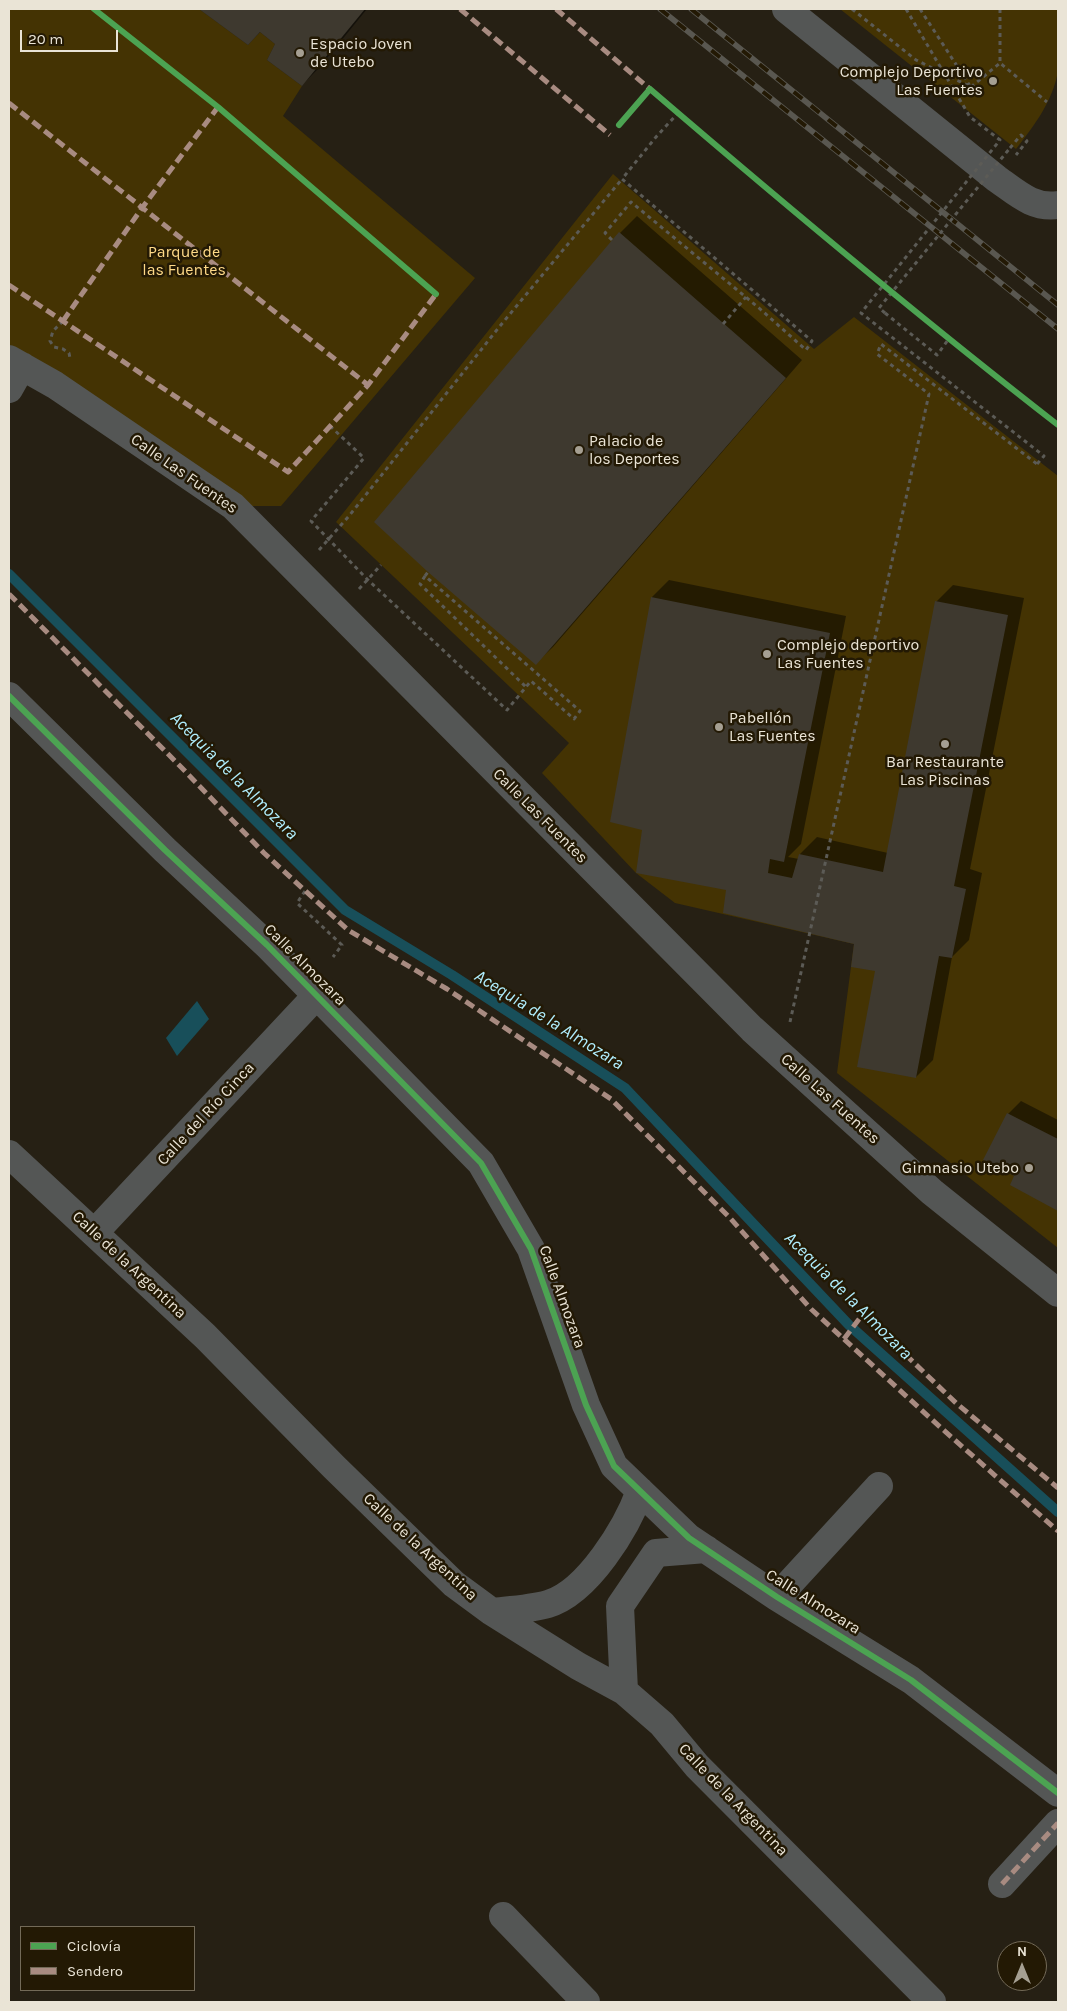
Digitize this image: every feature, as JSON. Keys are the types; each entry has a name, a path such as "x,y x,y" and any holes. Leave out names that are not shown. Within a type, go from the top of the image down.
{"street":[{"path":"786,9 996,178 1030,202 1049,206 1058,205"},
{"path":"9,390 16,363"},
{"name":"Calle Las Fuentes","path":"16,363 55,385 233,506 752,1028 932,1192 1058,1293"},
{"name":"Calle Almozara","path":"9,696 165,850 267,945 481,1163 531,1249 586,1405 614,1466 689,1538 777,1597 912,1680 1058,1793"},
{"name":"Calle del Río Cinca","path":"95,1232 316,995"},
{"name":"Calle de la Argentina","path":"9,1154 205,1336 334,1467 447,1577 492,1612 578,1666 624,1691 662,1724 697,1766 932,2002"},
{"path":"777,1597 879,1486"},
{"path":"492,1612 550,1604 566,1596 600,1562 616,1541 634,1510 640,1491"},
{"path":"624,1691 620,1606 656,1553 706,1549"},
{"path":"1002,1884 1058,1823"},
{"path":"503,1916 586,2002"}],"path":[{"path":"852,9 916,60 971,87"},
{"path":"783,1056 929,394 877,354 881,344 1037,464 1044,456 861,313 1000,140 970,117 906,9"},
{"path":"920,9 971,87"},
{"path":"1000,9 1000,63"},
{"path":"971,87 1000,63"},
{"path":"1000,63 1047,102"},
{"path":"316,553 506,318 678,113"},
{"path":"948,340 937,355 879,308 1021,135 1027,140 1015,157"},
{"path":"612,240 605,233 632,202 806,350 812,341 622,179"},
{"path":"724,324 746,298"},
{"path":"63,321 53,331 50,341 54,348 63,348 70,353 70,360 67,364"},
{"path":"330,426 364,458 311,521 367,579 506,710 531,681 574,719 580,711 425,576"},
{"path":"355,593 381,565"},
{"path":"428,572 420,584 526,688"},
{"path":"305,890 297,902 342,945 333,957"}],"green space":[{"name":"Parque de las Fuentes","path":"9,9 199,9 248,45 260,32 275,44 267,60 302,86 283,116 475,278 281,506 233,506 9,359"},
{"name":"Complejo Deportivo Las Fuentes","path":"840,9 1058,9 1059,63 1052,93 1036,122 1016,149"},
{"name":"Complejo deportivo Las Fuentes","path":"613,174 814,349 854,317 1058,476 1058,1248 837,1073 854,944 675,903 636,873 542,773 569,743 336,522"}],"water":[{"path":"197,1001 209,1019 177,1056 166,1038"}],"building":[{"name":"Espacio Joven de Utebo","path":"199,9 365,9 302,86 267,60 275,44 260,32 248,45"},
{"name":"Palacio de los Deportes","path":"619,232 786,378 536,665 428,572 374,522"},
{"path":"651,597 830,633 784,862 770,859 768,873 792,878 799,854 883,872 935,601 1008,615 954,886 966,889 952,958 939,956 916,1078 857,1067 875,971 851,967 854,944 723,913 726,890 636,873 642,830 610,822"},
{"name":"Gimnasio Utebo","path":"1007,1113 1058,1139 1058,1211 1010,1185 1014,1176 983,1160"}],"waterway":[{"name":"Acequia de la Almozara","path":"9,574 345,910 452,975 625,1088 849,1325 1058,1512"}],"railway":[{"path":"660,9 1058,329"},
{"path":"691,9 1058,305"}],"marked path":[{"path":"460,9 610,135"},
{"path":"556,9 650,89"},
{"path":"9,103 368,385"},
{"path":"63,321 142,208 218,107"},
{"path":"9,285 288,472 368,385 436,294 434,292"},
{"path":"9,594 264,853 348,930 447,989 611,1099 730,1218 811,1309 940,1427 1058,1531"},
{"path":"844,1339 863,1314 956,1403 1058,1488"},
{"path":"1002,1884 1058,1823"}],"cycle path":[{"path":"94,9 218,107 436,294"},
{"path":"619,125 650,89 852,260 1058,425"},
{"path":"9,696 165,850 267,945 481,1163 531,1249 586,1405 614,1466 689,1538 777,1597 911,1680 1058,1793"}],"place":[{"name":"Espacio Joven de Utebo","path":"300,53"},
{"name":"Complejo Deportivo Las Fuentes","path":"993,81"},
{"name":"Palacio de los Deportes","path":"579,450"},
{"name":"Complejo deportivo Las Fuentes","path":"767,654"},
{"name":"Pabellón Las Fuentes","path":"719,727"},
{"name":"Bar Restaurante Las Piscinas","path":"945,744"},
{"name":"Gimnasio Utebo","path":"1029,1168"}]}
